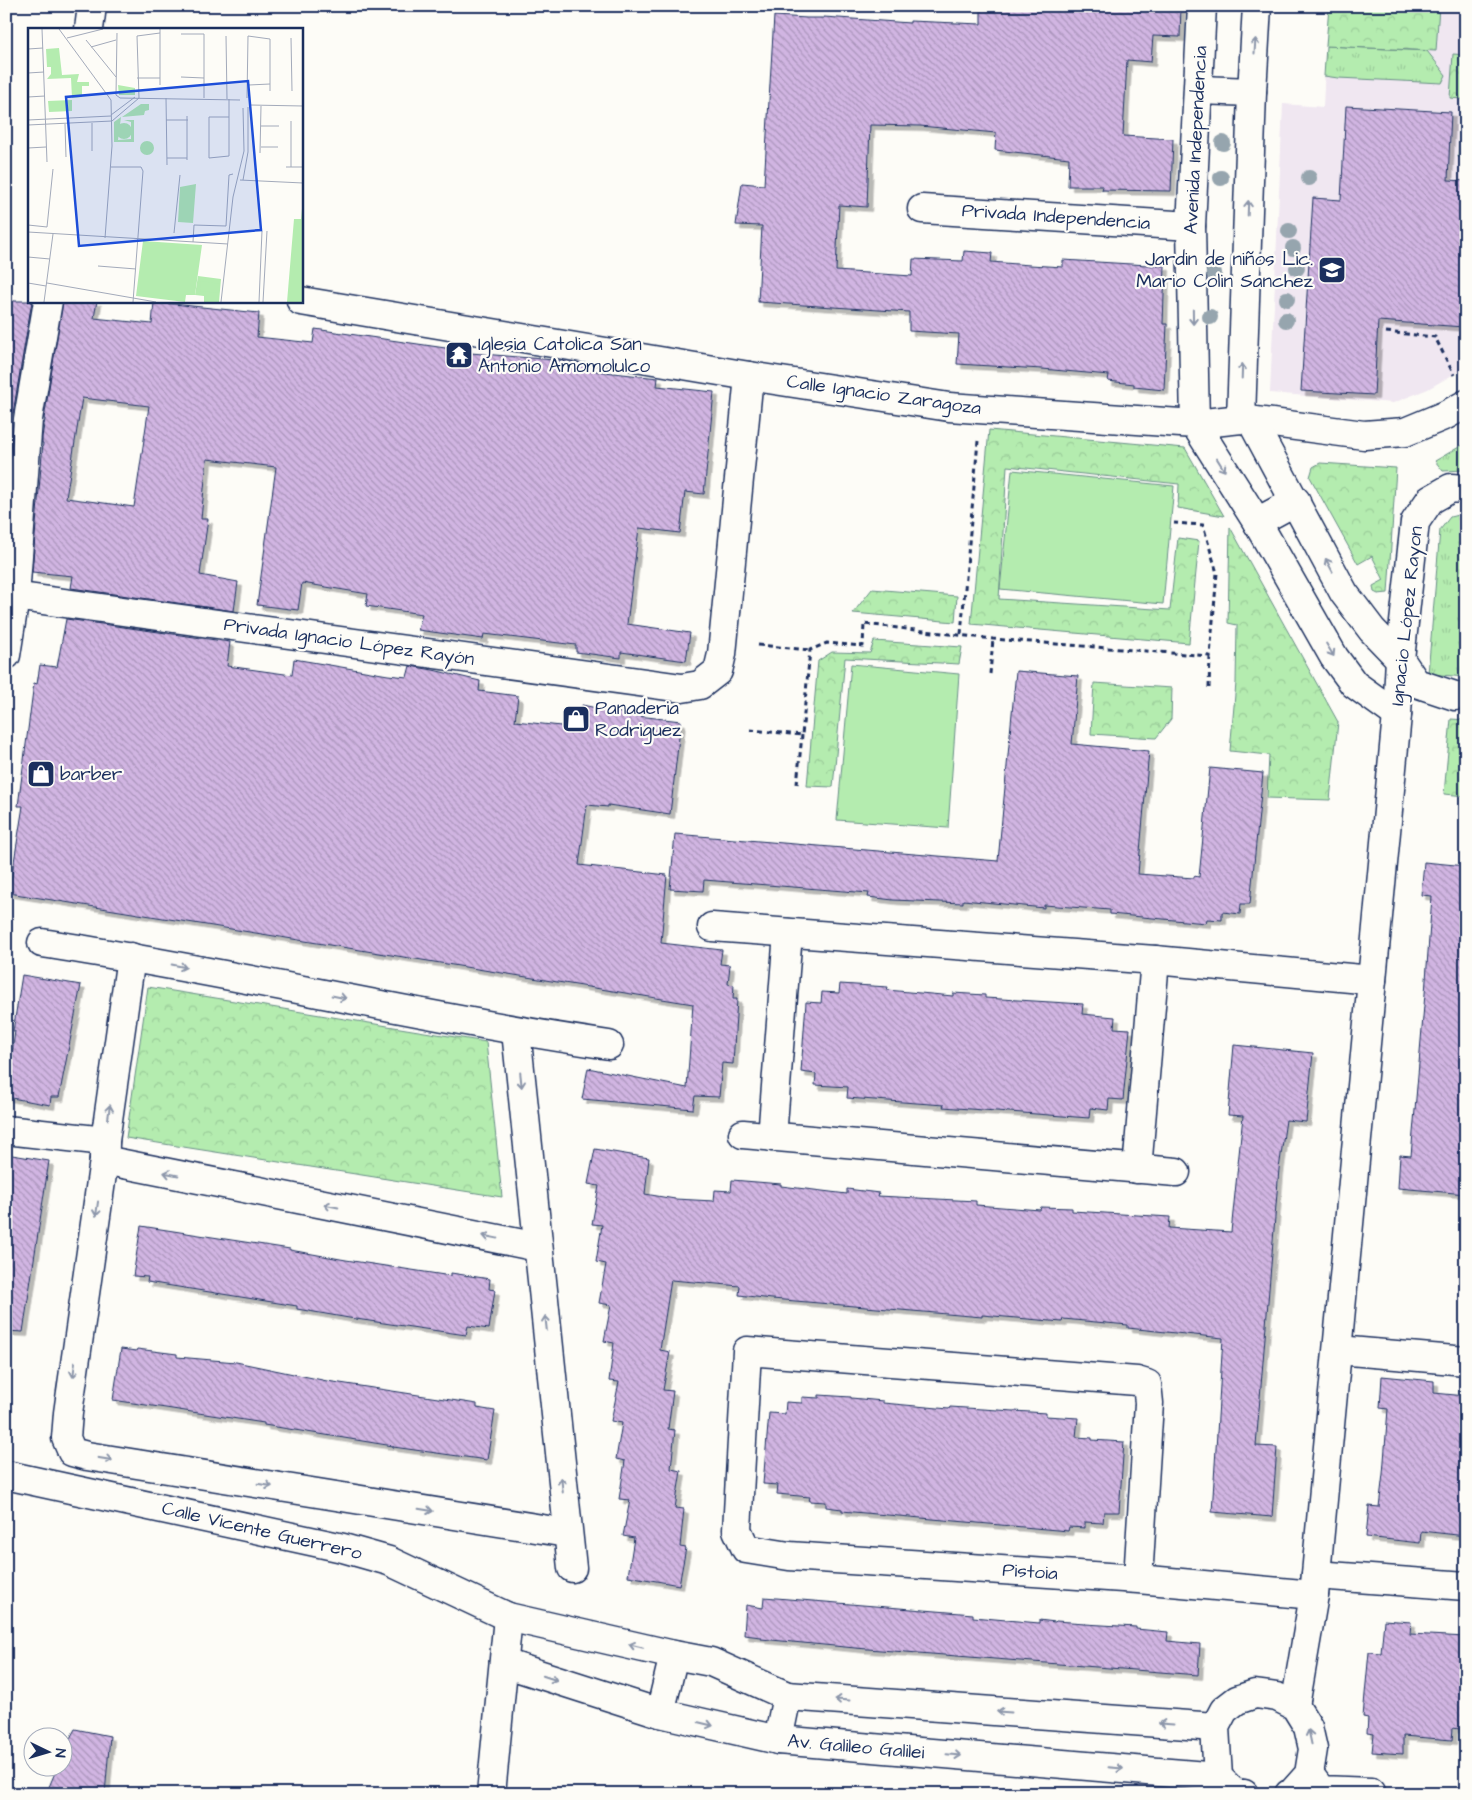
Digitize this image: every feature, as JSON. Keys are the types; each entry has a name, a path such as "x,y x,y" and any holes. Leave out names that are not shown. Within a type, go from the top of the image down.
{"street":[{"path":"89,28 92,6"},
{"name":"Avenida Independencia","path":"1195,424 1191,226 1202,6"},
{"path":"1257,6 1252,92 1246,420 1296,501 1344,593 1372,630 1400,659 1416,683 1460,696"},
{"path":"1199,90 1252,92"},
{"name":"Privada Independencia","path":"922,209 1191,226"},
{"name":"Calle Ignacio Zaragoza","path":"302,301 948,407 1195,424 1246,420 1364,434 1405,432 1446,415 1462,392"},
{"path":"6,655 10,596 28,420 48,302"},
{"name":"Privada Ignacio López Rayón","path":"10,596 682,688 700,685 718,671 722,654 750,376"},
{"path":"1195,424 1257,522 1334,657 1354,684 1397,715 1417,701 1460,696"},
{"name":"Ignacio López Rayon","path":"1295,1706 1315,1585 1397,715 1400,659 1415,522 1430,500 1451,488 1466,489"},
{"path":"1257,522 1296,501"},
{"path":"1309,615 1344,593"},
{"path":"712,927 1155,960 1372,980"},
{"path":"772,1136 788,933"},
{"path":"42,944 131,957 516,1031 609,1045"},
{"path":"131,957 68,1414 66,1438 72,1452 567,1533"},
{"path":"1137,1169 1155,960"},
{"path":"516,1031 572,1568"},
{"path":"6,1130 538,1247"},
{"path":"743,1134 1176,1172"},
{"name":"Pistoia","path":"1138,1578 1149,1403 1147,1384 1137,1381 747,1350 736,1530 746,1550 799,1557 1138,1578 1315,1585 1466,1586"},
{"path":"1338,1350 1466,1362"},
{"name":"Calle Vicente Guerrero","path":"6,1475 343,1548 389,1561 508,1617 711,1662 787,1696 1215,1727"},
{"path":"491,1794 508,1617"},
{"path":"660,1713 674,1655"},
{"name":"Av. Galileo Galilei","path":"504,1663 660,1713 778,1740 1232,1789"},
{"path":"1232,1789 1215,1727 1224,1710 1237,1700 1255,1694 1277,1696 1295,1706 1308,1727 1313,1749 1309,1774 1289,1794"},
{"path":"778,1740 787,1696"},
{"path":"1309,1774 1321,1790 1371,1792 1370,1794"}],"path":[{"path":"1386,332 1435,337 1462,392"},
{"path":"961,634 978,438"},
{"path":"1174,523 1203,525 1217,573 1209,688"},
{"path":"758,645 810,650 827,643 863,646 864,624 961,634 993,640 1210,656"},
{"path":"990,674 993,640"},
{"path":"797,784 810,650"},
{"path":"750,730 802,735"}],"shaded area":[{"name":"Jardin de niños Lic. Mario Colin Sanchez","path":"1439,6 1466,6 1466,367 1428,389 1393,403 1270,393 1283,104 1323,107 1326,46 1435,51"}],"green space":[{"path":"1329,6 1439,6 1436,51 1326,46"},
{"path":"1326,46 1427,51 1446,75 1442,83 1324,76"},
{"path":"1453,54 1466,55 1466,158 1458,157 1462,99 1450,98"},
{"path":"989,430 1185,448 1224,516 1178,508 1179,484 1007,466 999,599 1170,610 1178,538 1199,541 1189,643 971,624"},
{"path":"1466,443 1466,470 1443,471 1435,461"},
{"path":"1320,463 1396,468 1388,593 1378,594 1374,592 1373,586 1384,580 1372,556 1358,564 1310,477 1313,467"},
{"path":"1012,470 1174,486 1163,604 1000,589"},
{"path":"1466,513 1466,677 1428,674 1440,530 1450,517"},
{"path":"1230,527 1338,722 1330,800 1267,798 1269,755 1230,751 1236,683 1237,625 1228,623"},
{"path":"872,589 957,596 955,622 853,613"},
{"path":"874,641 962,647 959,664 845,658 833,787 807,786 818,661 832,652 870,653"},
{"path":"851,664 959,674 948,828 837,820"},
{"path":"1094,683 1172,688 1171,719 1156,738 1091,734"},
{"path":"1451,719 1466,720 1466,796 1444,794"},
{"path":"148,987 486,1042 502,1197 126,1138"}],"building":[{"path":"981,6 1181,6 1180,37 1153,36 1151,62 1127,60 1123,136 1173,139 1171,191 1102,190 1103,186 1068,186 1069,158 995,150 996,133 920,126 870,125 867,207 839,205 836,271 912,276 913,259 963,261 964,251 992,253 991,262 1030,265 1063,267 1063,260 1165,266 1163,324 1167,324 1164,390 1134,387 1134,384 1108,381 1109,375 957,364 959,334 909,331 909,312 758,302 762,226 736,225 742,183 764,185 774,16 824,17 910,23 910,21 981,24"},
{"path":"1346,106 1451,112 1448,180 1466,181 1464,327 1378,321 1374,395 1301,391 1313,198 1341,200"},
{"path":"6,301 28,301 32,302 13,413 6,412"},
{"path":"63,302 97,302 94,318 152,324 154,302 259,313 257,337 313,343 315,329 459,350 459,352 554,360 591,366 596,371 658,378 657,386 714,392 704,494 685,492 680,533 639,528 627,624 690,633 686,661 621,652 621,658 576,652 576,645 484,634 483,639 418,630 422,614 366,606 368,594 302,583 298,610 257,605 276,467 207,459 201,519 208,519 200,575 238,582 234,611 71,588 73,576 32,572 45,419","holes":["82,398 149,406 134,507 66,498"]},
{"path":"66,619 230,642 227,666 292,675 294,659 407,677 410,666 433,670 480,681 479,691 518,696 515,721 570,727 571,722 579,723 582,705 621,714 681,721 670,814 608,805 608,807 587,805 579,865 667,875 661,943 722,950 720,964 730,965 728,984 734,985 733,999 737,999 733,1064 722,1063 719,1097 695,1096 693,1109 582,1099 588,1068 687,1088 693,1004 9,893 23,806 18,806 34,683 37,684 40,665 57,667"},
{"path":"1016,671 1078,676 1072,744 1149,751 1138,874 1199,877 1210,768 1263,773 1250,904 1241,904 1240,914 1222,912 1222,920 1207,919 1206,923 1110,914 1110,910 1044,905 1044,908 963,900 963,903 893,900 868,897 869,893 704,880 703,891 670,889 675,834 998,861"},
{"path":"1424,862 1466,866 1466,1194 1398,1188 1400,1155 1411,1156 1425,994 1432,896 1421,895"},
{"path":"22,975 81,985 59,1097 51,1097 50,1105 6,1097 15,1031 13,1031"},
{"path":"840,984 888,987 887,990 953,996 953,993 985,995 985,998 1083,1004 1082,1014 1115,1017 1114,1028 1130,1029 1123,1100 1109,1099 1108,1110 1090,1108 1089,1118 847,1098 848,1087 815,1085 816,1074 801,1072 806,1002 821,1003 822,992 839,993"},
{"path":"1234,1045 1313,1053 1306,1122 1286,1120 1279,1169 1256,1446 1277,1447 1272,1517 1212,1512 1223,1338 1128,1328 1128,1325 1063,1319 1062,1322 982,1315 982,1317 772,1299 739,1295 740,1286 671,1280 660,1350 670,1352 663,1390 673,1391 668,1429 675,1430 671,1469 681,1471 675,1508 684,1509 680,1547 686,1548 679,1585 628,1576 634,1538 623,1536 630,1500 619,1499 625,1461 616,1459 622,1423 611,1421 619,1382 609,1381 614,1343 604,1341 611,1305 599,1303 606,1264 596,1262 602,1225 592,1224 599,1186 588,1184 595,1149 649,1158 645,1194 675,1199 714,1201 715,1190 731,1191 732,1180 781,1184 781,1186 847,1194 847,1189 879,1193 878,1196 976,1201 976,1205 1040,1210 1041,1207 1072,1208 1072,1211 1170,1217 1169,1228 1231,1232 1243,1116 1228,1115"},
{"path":"6,1154 49,1161 23,1332 6,1331"},
{"path":"141,1226 451,1276 451,1273 490,1279 489,1289 495,1290 489,1329 468,1326 466,1335 349,1318 297,1309 297,1306 147,1282 148,1277 133,1276"},
{"path":"121,1349 136,1351 137,1349 177,1354 177,1357 236,1362 327,1381 477,1404 477,1408 495,1411 487,1460 393,1447 264,1425 264,1423 113,1400"},
{"path":"1382,1376 1434,1381 1434,1393 1466,1396 1466,1536 1421,1531 1420,1543 1366,1537 1369,1506 1379,1507 1383,1474 1388,1409 1380,1408"},
{"path":"819,1395 949,1409 950,1407 1046,1413 1046,1416 1078,1418 1076,1437 1124,1442 1119,1512 1104,1512 1103,1523 1085,1522 1085,1528 1069,1527 1068,1531 842,1511 842,1509 826,1507 826,1502 809,1501 810,1497 777,1494 778,1485 763,1484 769,1413 785,1414 786,1402 802,1403 802,1397 819,1398"},
{"path":"764,1597 973,1614 973,1617 1039,1623 1039,1620 1136,1627 1136,1629 1168,1632 1167,1641 1200,1644 1198,1675 855,1648 761,1639 761,1637 744,1635 746,1605 763,1608"},
{"path":"1384,1620 1411,1622 1410,1634 1466,1637 1466,1730 1453,1728 1452,1740 1403,1736 1403,1754 1372,1752 1374,1734 1367,1733 1368,1718 1363,1717 1365,1694 1369,1652 1381,1653"},
{"path":"75,1729 110,1736 105,1794 46,1794 53,1778 72,1778 72,1735"}],"place":[{"name":"Jardin de niños Lic. Mario Colin Sanchez","path":"1332,270"},
{"name":"Iglesia Catolica San Antonio Amomolulco","path":"459,355"},
{"name":"Panaderia Rodriguez","path":"576,719"},
{"name":"barber","path":"41,774"}]}
